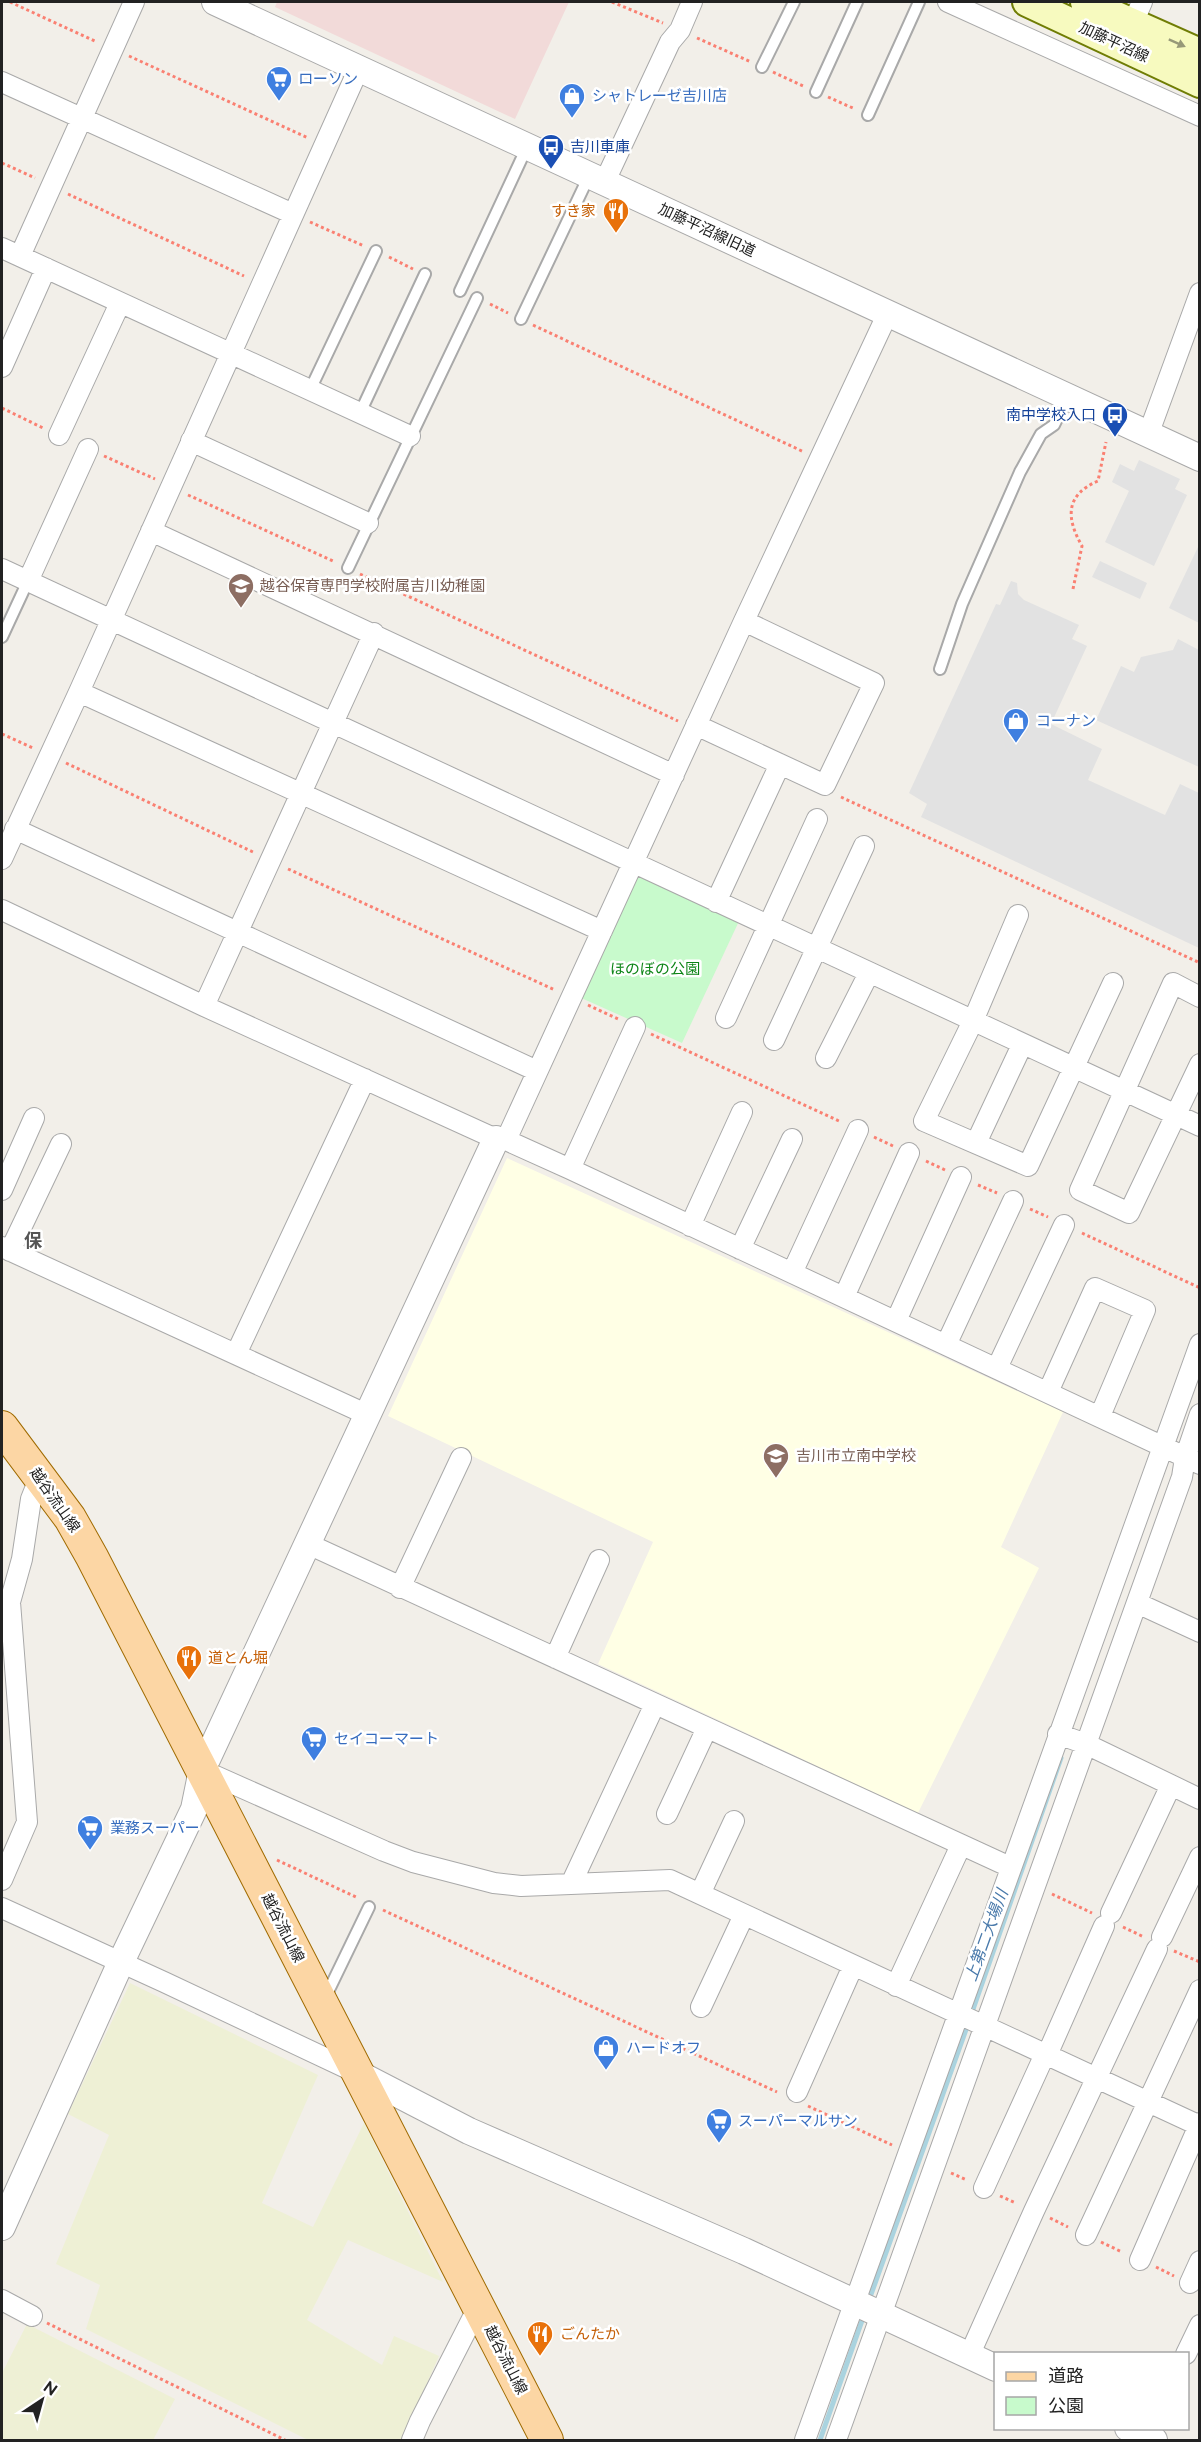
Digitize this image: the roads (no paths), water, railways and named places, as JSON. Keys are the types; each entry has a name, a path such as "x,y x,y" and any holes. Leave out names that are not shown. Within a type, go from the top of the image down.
{"main road":[{"name":"加藤平沼線","path":"1027,2 1132,23 1200,83"},
{"name":"加藤平沼線","path":"1085,2 1200,53"},
{"name":"越谷流山線","path":"2,1427 70,1518 92,1557 547,2440"}],"street":[{"path":"20,256 134,2"},
{"name":"加藤平沼線旧道","path":"215,2 1200,459"},
{"path":"598,178 670,42 680,30 692,2"},
{"path":"948,2 1200,116"},
{"path":"1108,75 1132,23"},
{"path":"2,859 359,68"},
{"path":"2,82 293,214"},
{"path":"2,248 410,436"},
{"path":"2,367 46,268"},
{"path":"1148,435 1200,293"},
{"path":"59,435 120,303"},
{"path":"2,2227 121,1962 194,1809 202,1770 368,1415 501,1139 572,998 887,315"},
{"path":"191,441 368,523"},
{"path":"28,581 88,449"},
{"path":"151,531 374,633 674,775"},
{"path":"2,569 1200,1126"},
{"path":"696,725 825,785 874,683 744,621"},
{"path":"204,1006 374,633"},
{"path":"79,692 602,931"},
{"path":"716,902 780,764"},
{"path":"726,1018 817,819"},
{"path":"15,829 537,1071"},
{"path":"774,1040 864,846"},
{"path":"2,910 204,1006 570,1169 1181,1455"},
{"path":"1018,915 973,1021 924,1121 1028,1166 1113,983"},
{"path":"826,1058 869,973"},
{"path":"1200,997 1173,983 1080,1190 1128,1213 1200,1064"},
{"path":"570,1169 635,1027"},
{"path":"976,1143 1022,1045"},
{"path":"236,1354 365,1079"},
{"path":"690,1226 742,1112"},
{"path":"2,1190 34,1118"},
{"path":"792,1273 858,1130"},
{"path":"740,1250 792,1139"},
{"path":"61,1144 6,1249 368,1415"},
{"path":"844,1297 909,1153"},
{"path":"896,1321 961,1177"},
{"path":"946,1345 1013,1201"},
{"path":"997,1368 1064,1225"},
{"path":"1048,1392 1095,1288 1145,1310 1100,1416"},
{"path":"836,2440 1182,1477 1181,1455 1200,1344"},
{"path":"805,2440 1058,1734 1200,1414"},
{"path":"400,1588 461,1458"},
{"path":"2,1880 27,1822 9,1602 9,1574 27,1530 31,1499 35,1489 44,1481"},
{"path":"308,1544 1010,1867"},
{"path":"555,1658 599,1560"},
{"path":"1137,1603 1200,1632"},
{"path":"571,1884 655,1704"},
{"path":"667,1814 707,1728"},
{"path":"1058,1734 1086,1744 1200,1799"},
{"path":"202,1770 413,1862 494,1883 521,1886 670,1880 1199,2124 1140,2260"},
{"path":"984,2188 1171,1785"},
{"path":"700,1894 734,1821"},
{"path":"896,1986 961,1845"},
{"path":"969,2356 1034,2211 1200,1857"},
{"path":"2,1908 357,2073 469,2131 744,2251 994,2367"},
{"path":"701,2007 744,1915"},
{"path":"794,2097 853,1966"},
{"path":"1086,2235 1200,1990"},
{"path":"1190,2283 1200,2261"},
{"path":"2,2300 32,2316"},
{"path":"412,2440 472,2319 482,2314"},
{"path":"1187,2352 1200,2325"}],"lane":[{"path":"762,67 794,2"},
{"path":"816,92 857,2"},
{"path":"868,115 919,2"},
{"path":"460,291 528,146"},
{"path":"521,319 598,178"},
{"path":"310,390 376,251"},
{"path":"360,413 425,274"},
{"path":"348,568 477,298"},
{"path":"940,669 962,604 1020,472 1041,434 1054,425 1067,398"},
{"path":"2,637 28,581"},
{"path":"322,2003 369,1904"}],"waterway":[{"name":"上第二大場川","path":"971,2015 1061,1758"},
{"name":"上第二大場川","path":"869,2300 968,2024"},
{"name":"上第二大場川","path":"820,2440 864,2315"}],"place":[{"name":"ローソン","path":"279,102"},
{"name":"シャトレーゼ吉川店","path":"572,119"},
{"name":"吉川車庫","path":"551,170"},
{"name":"すき家","path":"616,234"},
{"name":"南中学校入口","path":"1115,438"},
{"name":"越谷保育専門学校附属吉川幼稚園","path":"241,609"},
{"name":"コーナン","path":"1016,744"},
{"name":"吉川市立南中学校","path":"776,1479"},
{"name":"道とん堀","path":"189,1681"},
{"name":"セイコーマート","path":"314,1762"},
{"name":"業務スーパー","path":"90,1851"},
{"name":"ハードオフ","path":"606,2071"},
{"name":"スーパーマルサン","path":"719,2144"},
{"name":"ごんたか","path":"540,2357"}],"district":[{"name":"保","path":"33,1241"}],"park label":[{"name":"ほのぼの公園","path":"655,969"}]}
